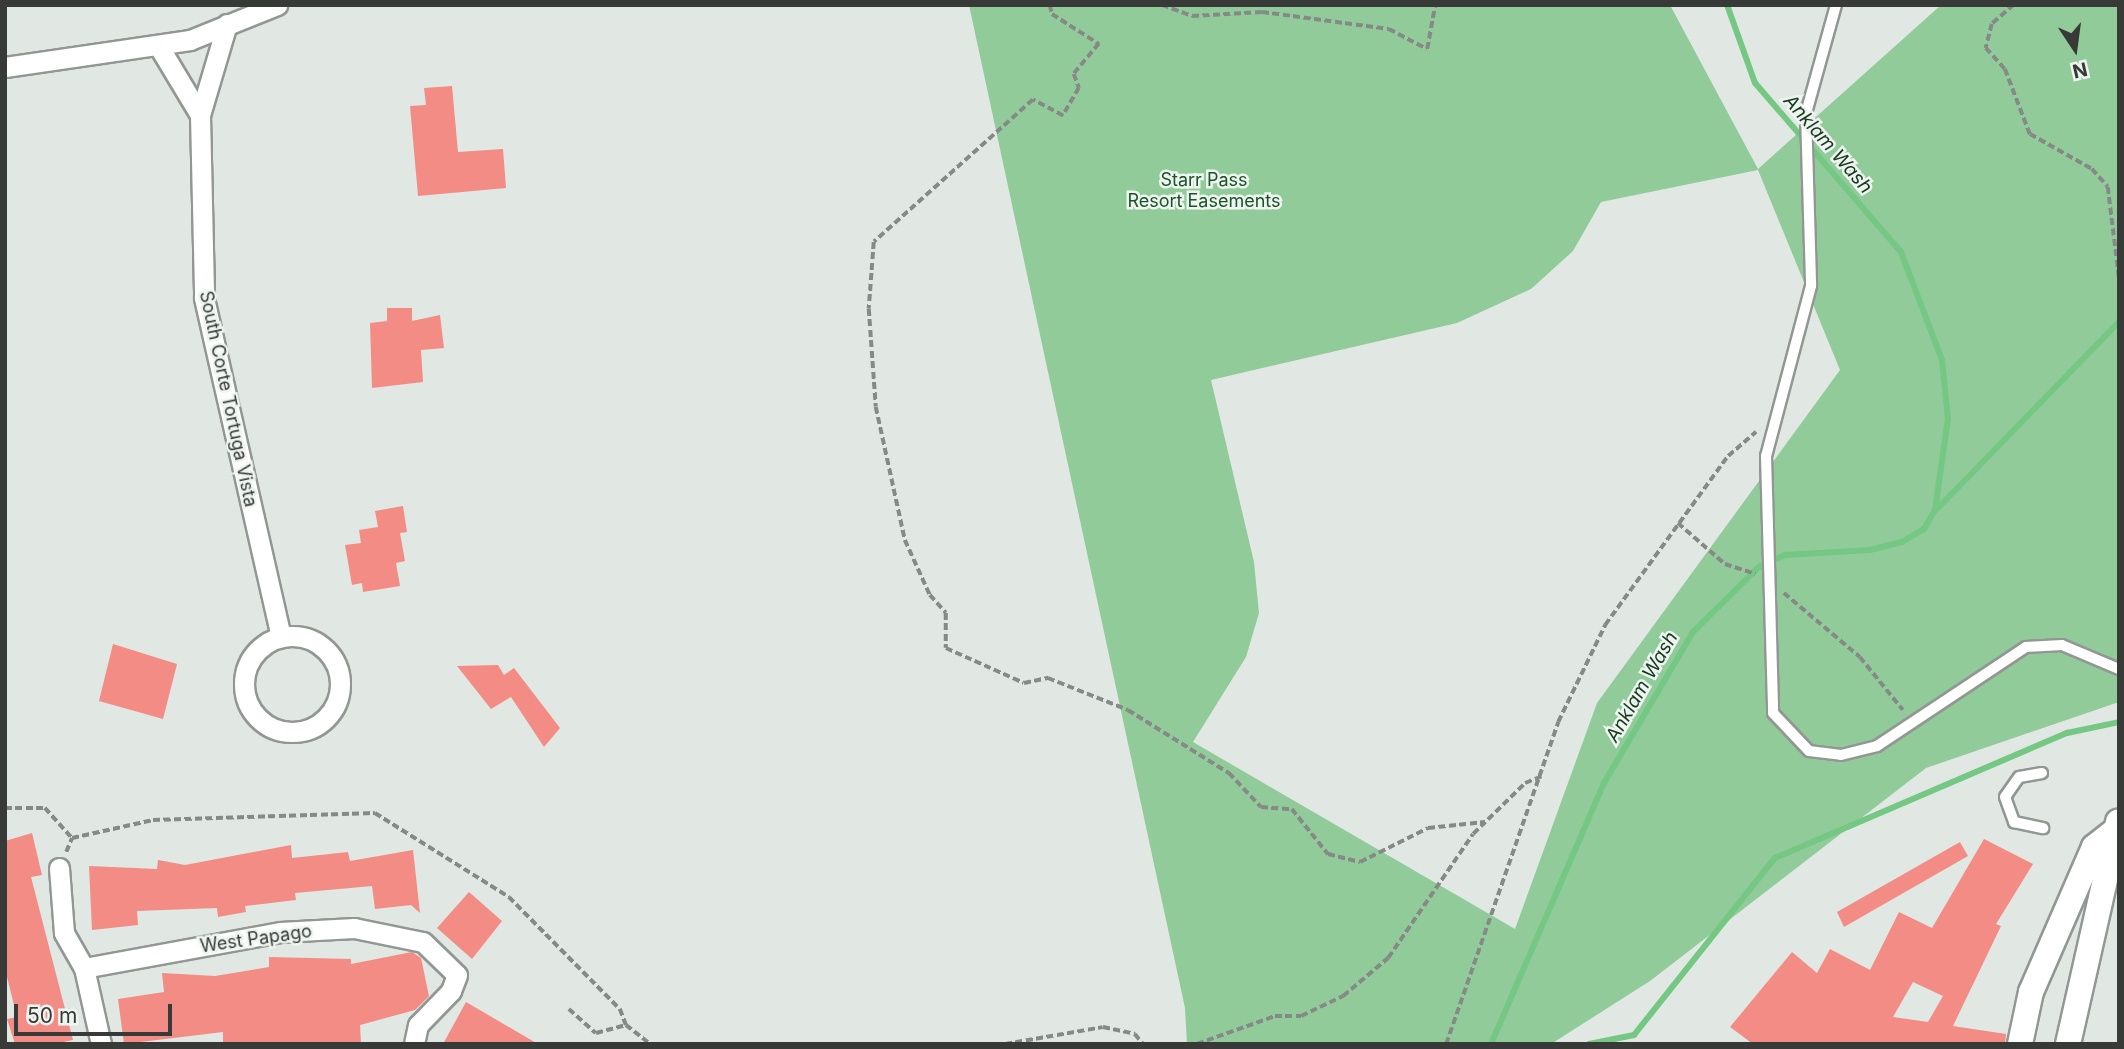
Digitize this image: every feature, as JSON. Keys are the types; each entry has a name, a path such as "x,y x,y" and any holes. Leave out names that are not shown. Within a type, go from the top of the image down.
{"street":[{"path":"5,67 158,44 227,24 276,5"},
{"path":"200,115 227,24"},
{"name":"South Corte Tortuga Vista","path":"158,44 200,115 204,298 281,637"},
{"path":"281,637 314,640 337,663 340,696 333,711 307,730 269,726 245,697 247,666 281,637"},
{"path":"2020,1044 2031,992 2094,848 2117,826"},
{"path":"2068,1044 2117,826"},
{"path":"59,868 64,933 85,968 101,1044"},
{"name":"West Papago","path":"85,968 280,932 354,928 423,942 457,975 451,991 418,1025 414,1044"}],"lane":[{"path":"1836,5 1806,113 1811,286 1766,456 1773,713 1786,733 1809,751 1841,755 1877,746 2026,647 2063,645 2119,669"},
{"path":"2042,774 2019,777 2006,797 2014,822 2043,828"}],"path":[{"path":"1050,5 1052,14 1100,44 1074,74 1079,88 1063,116 1034,100 874,242 869,309 876,407 905,540 930,595 946,613 946,648 1024,682 1048,678 1128,710 1229,773 1261,807 1292,809 1328,854 1360,862 1429,828 1485,822"},
{"path":"1162,5 1192,16 1262,12 1389,29 1427,49 1434,5"},
{"path":"2014,5 1992,24 1986,48 2005,69 2030,134 2092,169 2108,187 2119,277"},
{"path":"1446,1044 1542,776 1558,722 1605,625 1728,456 1776,421"},
{"path":"1678,523 1726,564 1769,579 1860,657 1914,722"},
{"path":"1198,1044 1275,1016 1301,1016 1343,996 1388,958 1485,822 1524,783 1542,776"},
{"path":"5,808 45,808 72,838 153,820 375,813 509,897 620,1009 626,1025 650,1044"},
{"path":"569,1009 596,1033 626,1025"},
{"path":"1005,1044 1103,1027 1135,1034 1143,1044"}],"green space":[{"name":"Starr Pass Resort Easements","path":"969,5 1670,5 1758,169 1941,5 2119,5 2119,702 1926,768 1650,981 1551,1044 1187,1044 1185,1008","holes":["1758,170 1840,370 1597,703 1515,929 1193,742 1246,657 1259,613 1254,562 1211,380 1457,323 1531,289 1573,251 1601,202"]}],"building":[{"path":"452,86 458,152 503,149 506,188 418,196 410,106 426,105 424,88"},
{"path":"387,308 412,308 412,321 440,315 444,348 421,350 423,382 372,388 370,323 387,321"},
{"path":"403,506 407,532 400,533 405,561 396,563 400,586 363,592 362,583 352,585 345,545 361,543 359,530 378,527 375,511"},
{"path":"113,644 177,664 163,719 99,701"},
{"path":"498,665 504,675 514,668 560,728 544,747 511,697 491,709 457,666"},
{"path":"32,833 42,875 31,877 73,1040 53,1044 15,1044 7,1019 17,1017 5,969 5,841"},
{"path":"1984,839 2033,864 1996,924 2001,926 1953,1026 2006,1034 2005,1044 1753,1044 1730,1027 1792,952 1817,973 1830,949 1870,970 1899,912 1932,928","holes":["1913,982 1943,996 1928,1022 1893,1017"]},
{"path":"1960,842 1968,856 1844,927 1837,912"},
{"path":"291,845 292,858 348,852 350,861 413,850 420,913 411,905 375,909 372,886 295,893 296,900 245,906 246,912 218,917 217,908 137,911 138,925 92,930 89,866 157,869 158,860 185,865"},
{"path":"469,892 502,921 472,959 437,928"},
{"path":"412,952 421,958 429,996 415,1010 360,1025 361,1044 223,1044 223,1032 124,1044 118,999 164,992 162,973 215,976 269,967 269,957 351,959 351,964"},
{"path":"466,1002 538,1044 443,1044"}],"waterway":[{"name":"Anklam Wash","path":"1491,1044 1604,783 1693,632 1759,567 1785,555 1870,550 1902,542 1924,529 1935,510 1948,419 1942,360 1901,252 1755,83 1727,5"},
{"path":"1937,509 2119,322"},
{"path":"1589,1044 1634,1035 1775,858 2067,733 2119,722"}]}
